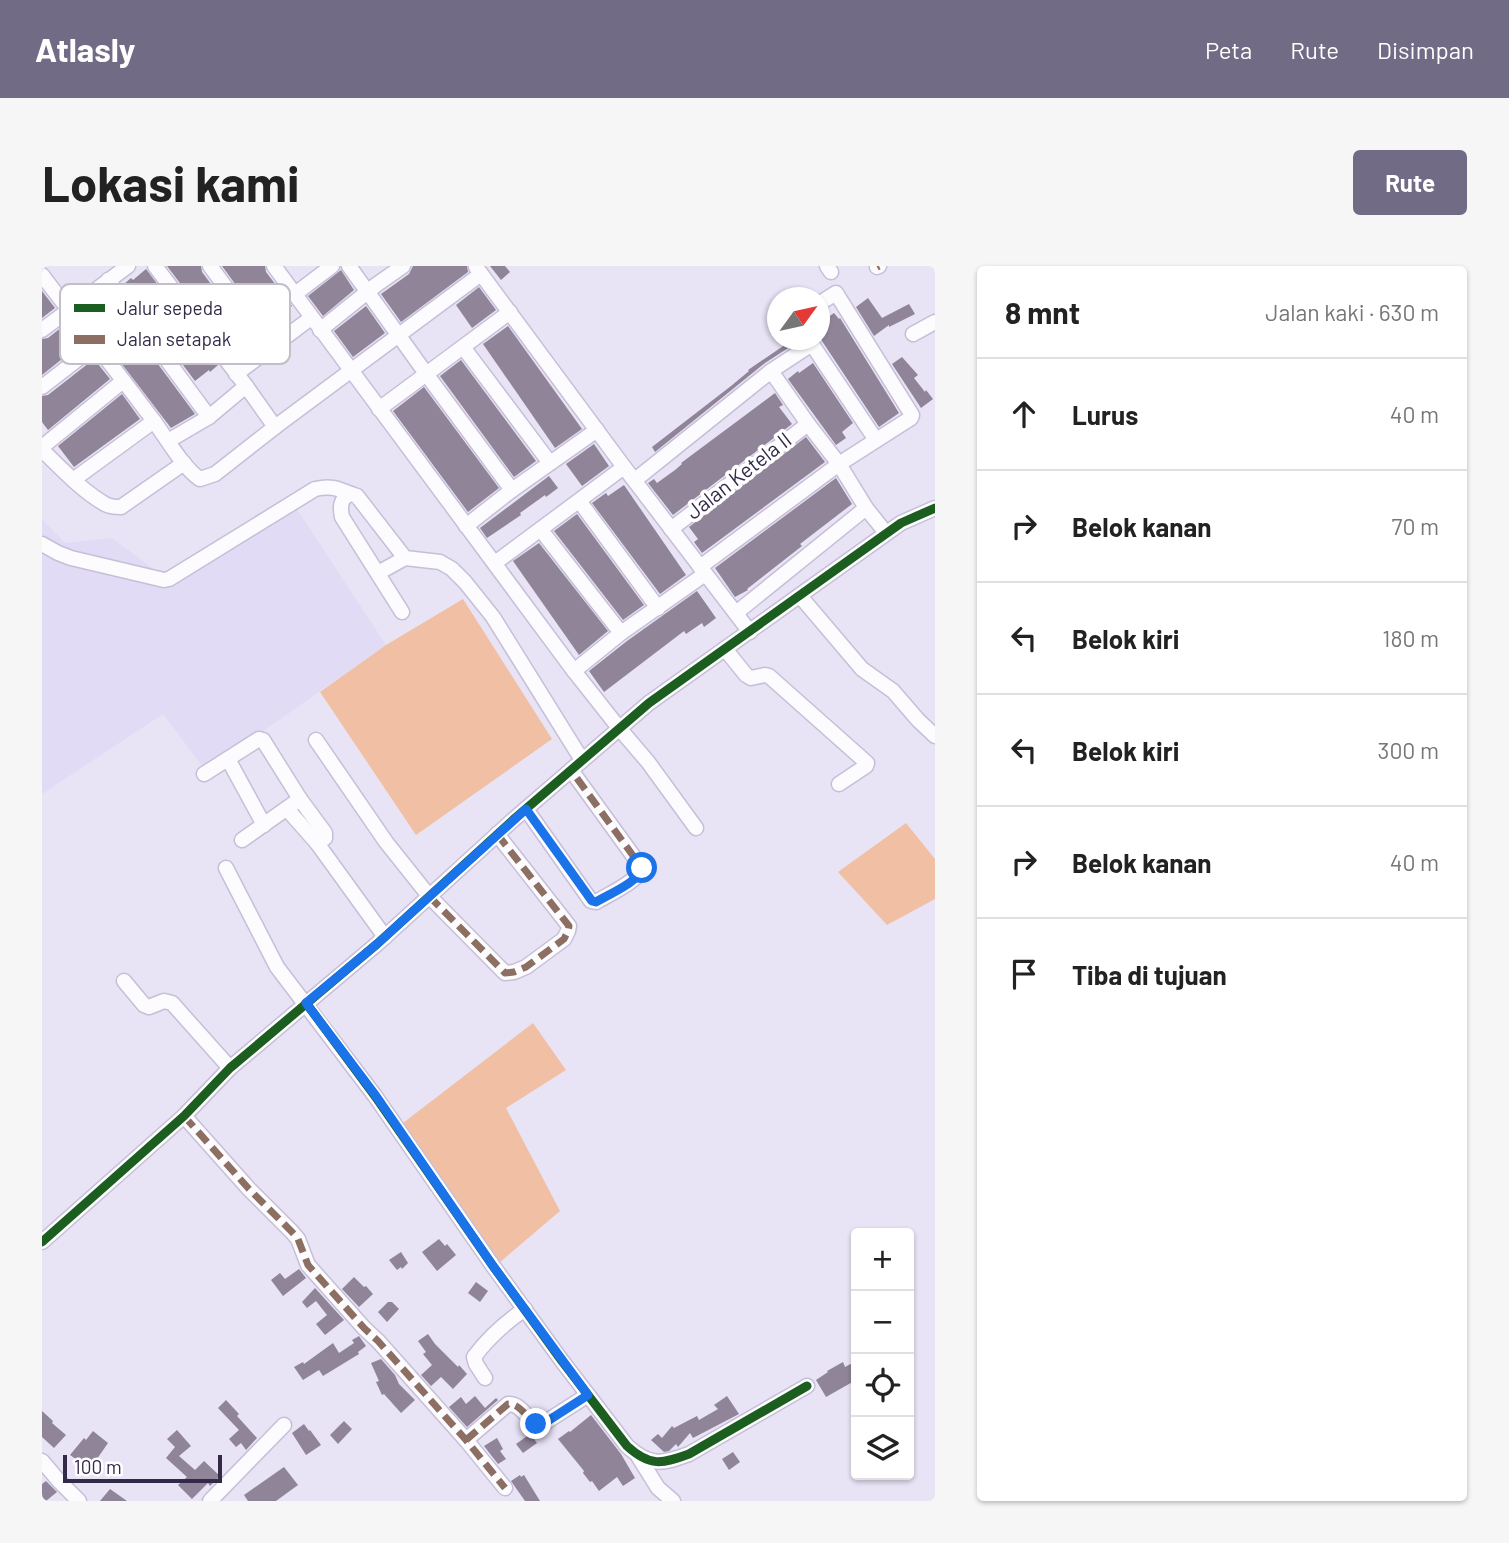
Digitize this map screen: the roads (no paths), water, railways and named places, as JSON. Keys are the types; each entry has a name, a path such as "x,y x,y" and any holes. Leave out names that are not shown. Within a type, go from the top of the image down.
{"street":[{"path":"103,284 128,266"},
{"path":"155,266 168,284"},
{"path":"210,266 223,284"},
{"path":"274,266 288,284"},
{"path":"295,294 332,266"},
{"path":"349,266 512,490"},
{"path":"320,330 403,266"},
{"path":"110,364 184,463 200,479 215,474 398,335 478,270 750,632"},
{"path":"42,275 60,299"},
{"path":"108,280 111,284"},
{"path":"290,287 574,671 648,762 696,828"},
{"path":"574,671 839,464 909,420 912,415 836,293 830,297"},
{"path":"379,409 510,312"},
{"path":"42,330 60,317"},
{"path":"290,334 311,318"},
{"path":"913,334 935,322"},
{"path":"463,347 550,463"},
{"path":"635,480 800,350"},
{"path":"816,350 876,440"},
{"path":"42,387 72,364"},
{"path":"170,364 209,417"},
{"path":"228,364 275,426"},
{"path":"236,374 249,364"},
{"path":"771,372 839,464 866,508 887,533"},
{"path":"123,381 42,448 73,480 106,505 116,508 184,463"},
{"path":"168,441 209,417 246,386"},
{"path":"73,480 154,421"},
{"name":"Jalan Ketela II","path":"671,529 808,424"},
{"path":"466,526 597,430"},
{"path":"495,563 624,467"},
{"path":"44,549 71,558 169,579 315,489 328,487 357,496 405,558"},
{"path":"349,494 341,503 342,517 402,612"},
{"path":"580,502 658,608"},
{"path":"736,613 866,508"},
{"path":"42,1242 184,1116 230,1068 385,937 497,834 649,703 901,523 935,508"},
{"path":"541,530 621,634"},
{"path":"378,573 405,558 440,562 465,582 493,617 577,765 642,868 641,873 596,902 589,900 526,809"},
{"path":"800,596 862,670 893,691 935,736"},
{"path":"725,649 746,675 751,678 769,676 867,763 839,784"},
{"path":"204,774 261,739 324,834 325,838 317,843"},
{"path":"316,740 386,842 429,896 505,973 526,967 564,939 569,926 497,834"},
{"path":"228,760 264,825"},
{"path":"242,840 300,799"},
{"path":"287,809 317,843 385,937"},
{"path":"226,867 276,967 376,1096 485,1255 588,1395 627,1446 638,1456 657,1488 673,1501"},
{"path":"124,981 149,1007 164,1002 172,1003 230,1068"},
{"path":"184,1116 249,1189 292,1231 309,1265 466,1440 505,1488"},
{"path":"485,1378 474,1357 492,1336 525,1309"},
{"path":"638,1456 655,1463 689,1454 807,1386"},
{"path":"466,1440 508,1404 516,1405 532,1421 541,1425 588,1395"},
{"path":"210,1501 284,1425"},
{"path":"42,1461 79,1501"}]}
